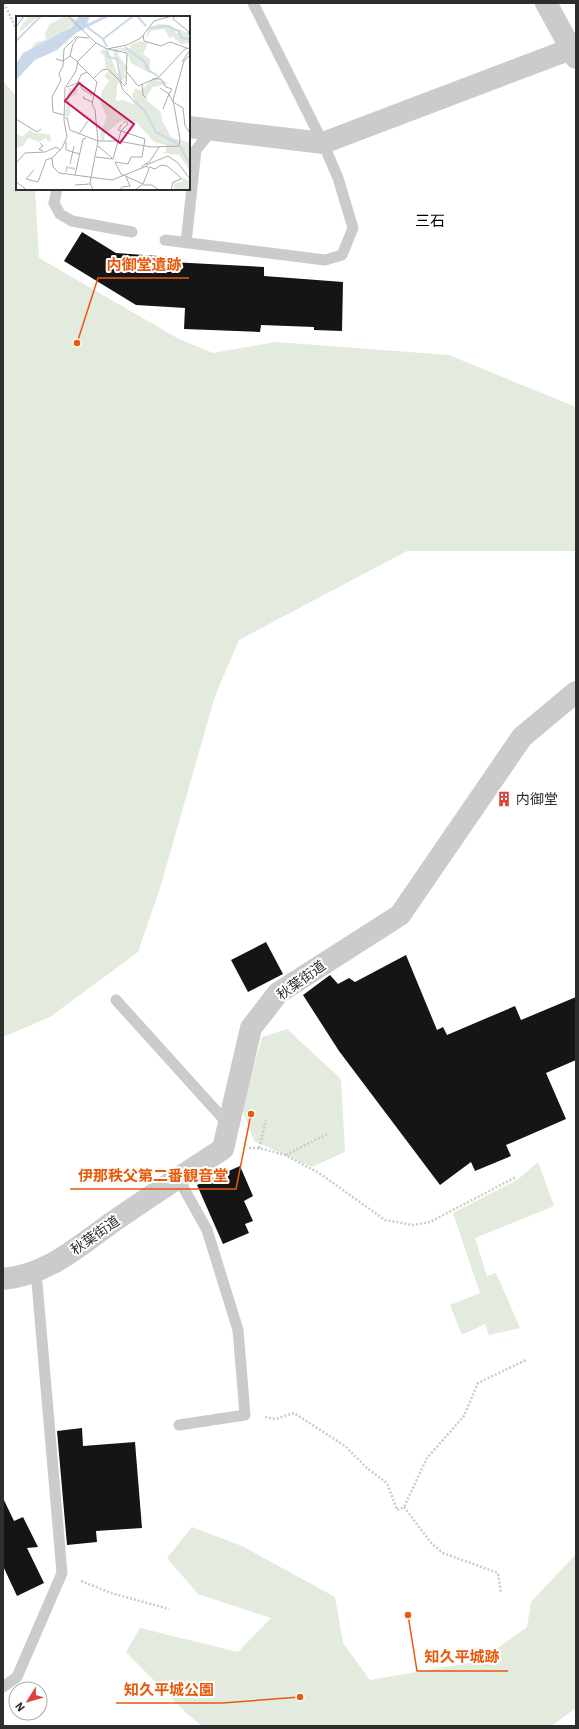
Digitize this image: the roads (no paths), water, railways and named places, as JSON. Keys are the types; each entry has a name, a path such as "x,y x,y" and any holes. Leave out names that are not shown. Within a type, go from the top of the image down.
{"street":[{"path":"190,127 323,143 574,52 546,3"},
{"name":"秋葉街道","path":"3,1279 16,1278 53,1265 178,1178 223,1149 252,1028 278,994 400,915 522,736 576,692"}],"lane":[{"path":"165,240 325,260 342,255 353,228 338,178 323,143 253,3"},
{"path":"186,242 196,150 212,130"},
{"path":"56,190 54,203 60,214 66,218 72,221 132,232"},
{"path":"116,1000 228,1124"},
{"path":"178,1178 207,1230 238,1330 244,1415 179,1425"},
{"path":"3,1686 17,1677 62,1573 36,1271"}],"place":[{"name":"内御堂遺跡","path":"77,343"},
{"name":"内御堂","path":"504,799"},
{"name":"伊那秩父第二番観音堂","path":"251,1114"},
{"name":"知久平城跡","path":"408,1615"},
{"name":"知久平城公園","path":"300,1697"}],"district":[{"name":"三石","path":"430,221"}]}
